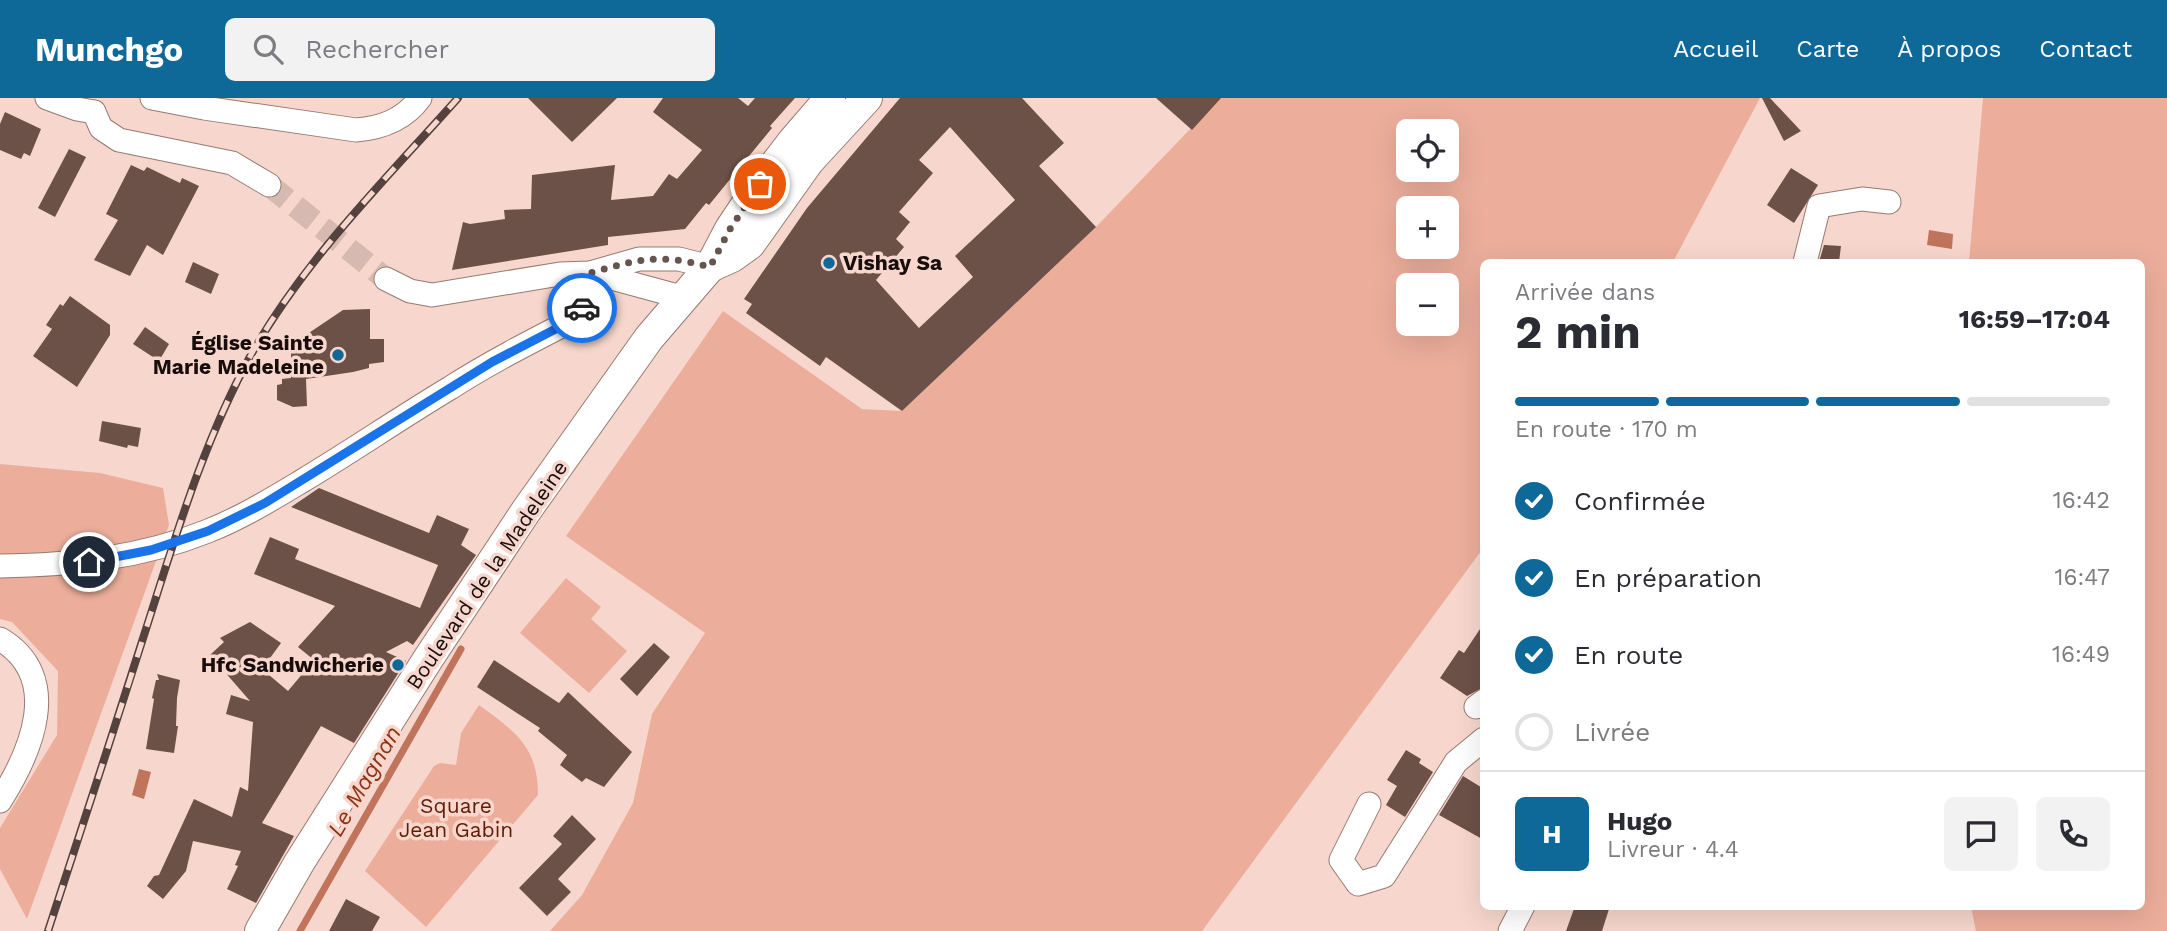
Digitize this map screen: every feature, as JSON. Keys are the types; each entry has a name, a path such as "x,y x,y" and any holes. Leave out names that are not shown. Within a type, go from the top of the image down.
{"street":[{"path":"47,98 76,109 99,105 101,128 119,140 232,163 269,185"},
{"path":"152,98 356,130 391,122 405,114 421,98"},
{"name":"Boulevard de la Madeleine","path":"260,931 299,863 428,659 526,512 649,338 710,267 730,229 760,184 830,98"},
{"name":"Boulevard de la Madeleine","path":"710,267 732,257 750,244 809,161 867,98"},
{"path":"1806,259 1819,206 1862,199 1889,202"},
{"path":"387,279 410,291 432,295 560,274 590,273 639,259 679,259 710,267"},
{"path":"590,273 685,298"},
{"path":"0,566 89,562 151,550 230,521 343,457 492,362 571,321 584,303 590,273"},
{"path":"0,639 16,649 29,664 35,683 36,702 32,735 0,801"},
{"path":"1369,804 1341,860 1358,884 1384,876 1456,762 1480,742"},
{"path":"1510,931 1522,910"}],"green space":[{"path":"1220,98 1760,98 1675,259 1480,259 1480,552 1202,931 550,931 582,895 633,803 652,714 705,633 566,536 723,311 862,409 902,411 1096,227"},
{"path":"1983,98 2167,98 2167,931 1976,931 1972,910 2145,910 2145,259 1969,259"},
{"path":"0,464 100,473 163,488 169,525 27,919 0,869 0,828 57,735 58,671 12,622 0,619"},
{"path":"566,578 601,607 591,619 627,651 589,693 520,633"},
{"name":"Square Jean Gabin","path":"479,705 522,742 534,764 538,795 426,927 365,871 434,766 440,763 456,765 461,733"}],"shaded area":[{"path":"1929,230 1953,234 1952,249 1927,245"},
{"path":"139,769 151,772 144,799 132,795"}],"building":[{"path":"528,98 617,98 572,142"},
{"path":"663,98 738,98 748,106 755,98 795,98 709,205 706,203 685,229 608,237 608,245 452,270 463,222 470,224 505,219 504,210 531,209 532,175 615,165 611,200 653,196 669,174 677,179 702,150 653,112"},
{"name":"Vishay Sa","path":"900,98 1022,98 1064,143 1039,166 1096,227 902,411 826,357 820,366 746,313 752,304 744,299 807,208","holes":["950,127 1015,200 955,256 973,277 919,328 876,280 904,247 896,239 910,222 899,212 933,173 919,160"]},
{"path":"1156,98 1221,98 1192,130"},
{"path":"1762,98 1770,98 1801,131 1784,141"},
{"path":"5,112 41,129 30,156 24,153 21,159 0,150 0,124"},
{"path":"69,149 86,157 55,217 38,208"},
{"path":"131,165 144,171 147,167 180,183 182,178 199,186 163,255 147,245 130,276 94,260 118,220 106,214"},
{"path":"1791,168 1818,185 1794,223 1767,205"},
{"path":"1824,245 1841,246 1839,259 1820,259"},
{"path":"193,262 219,274 211,294 185,282"},
{"path":"70,296 110,325 110,335 77,387 33,356 52,329 46,325 60,304 63,306"},
{"name":"Église Sainte Marie Madeleine","path":"370,309 370,339 384,339 384,362 369,364 369,368 353,372 306,379 307,406 293,407 277,400 277,385 282,384 282,379 291,378 291,345 343,310"},
{"path":"145,327 169,344 159,361 133,344"},
{"path":"102,421 141,428 138,447 128,445 127,448 99,441"},
{"path":"319,488 429,533 437,515 469,529 461,545 476,555 413,645 407,641 386,652 406,661 354,743 321,726 262,823 294,836 256,903 227,889 238,866 235,865 241,851 193,841 186,871 163,899 147,886 154,876 159,875 194,799 232,817 240,787 248,791 253,722 226,714 231,695 250,701 210,655 224,642 220,638 250,622 281,643 262,669 288,691 314,660 298,647 335,606 254,574 270,537 299,549 295,559 420,608 438,565 291,507"},
{"path":"1480,629 1480,689 1467,696 1440,678 1459,650 1464,653"},
{"path":"654,643 670,657 637,696 620,679"},
{"path":"494,660 559,703 568,692 632,752 604,787 586,778 582,782 560,765 567,755 538,731 540,728 477,687"},
{"path":"157,674 180,680 174,753 146,749 154,699 152,698 156,680 159,680"},
{"path":"1406,750 1421,759 1419,763 1433,772 1405,817 1386,805 1397,786 1387,780"},
{"path":"1463,776 1480,787 1480,838 1439,815"},
{"path":"572,815 596,839 558,879 571,892 547,916 519,888 562,844 553,836"},
{"path":"346,899 380,917 372,931 329,931"},
{"path":"1574,910 1609,910 1602,931 1566,931"}],"waterway":[{"name":"Le Magnan","path":"300,931 461,649"}],"tunnel":[{"path":"269,185 386,279"}],"railway":[{"path":"48,931 180,523 205,454 235,386 273,318 297,284 348,220 458,98"}],"way so far":[{"path":"582,308 590,273 639,259 679,259 710,267 730,229 760,184"}],"place":[{"name":"Vishay Sa","path":"829,263"},
{"name":"Église Sainte Marie Madeleine","path":"338,355"},
{"name":"Hfc Sandwicherie","path":"398,665"}],"route":[{"path":"89,562 151,550 208,531 265,503 492,362 571,321 582,308"}]}
